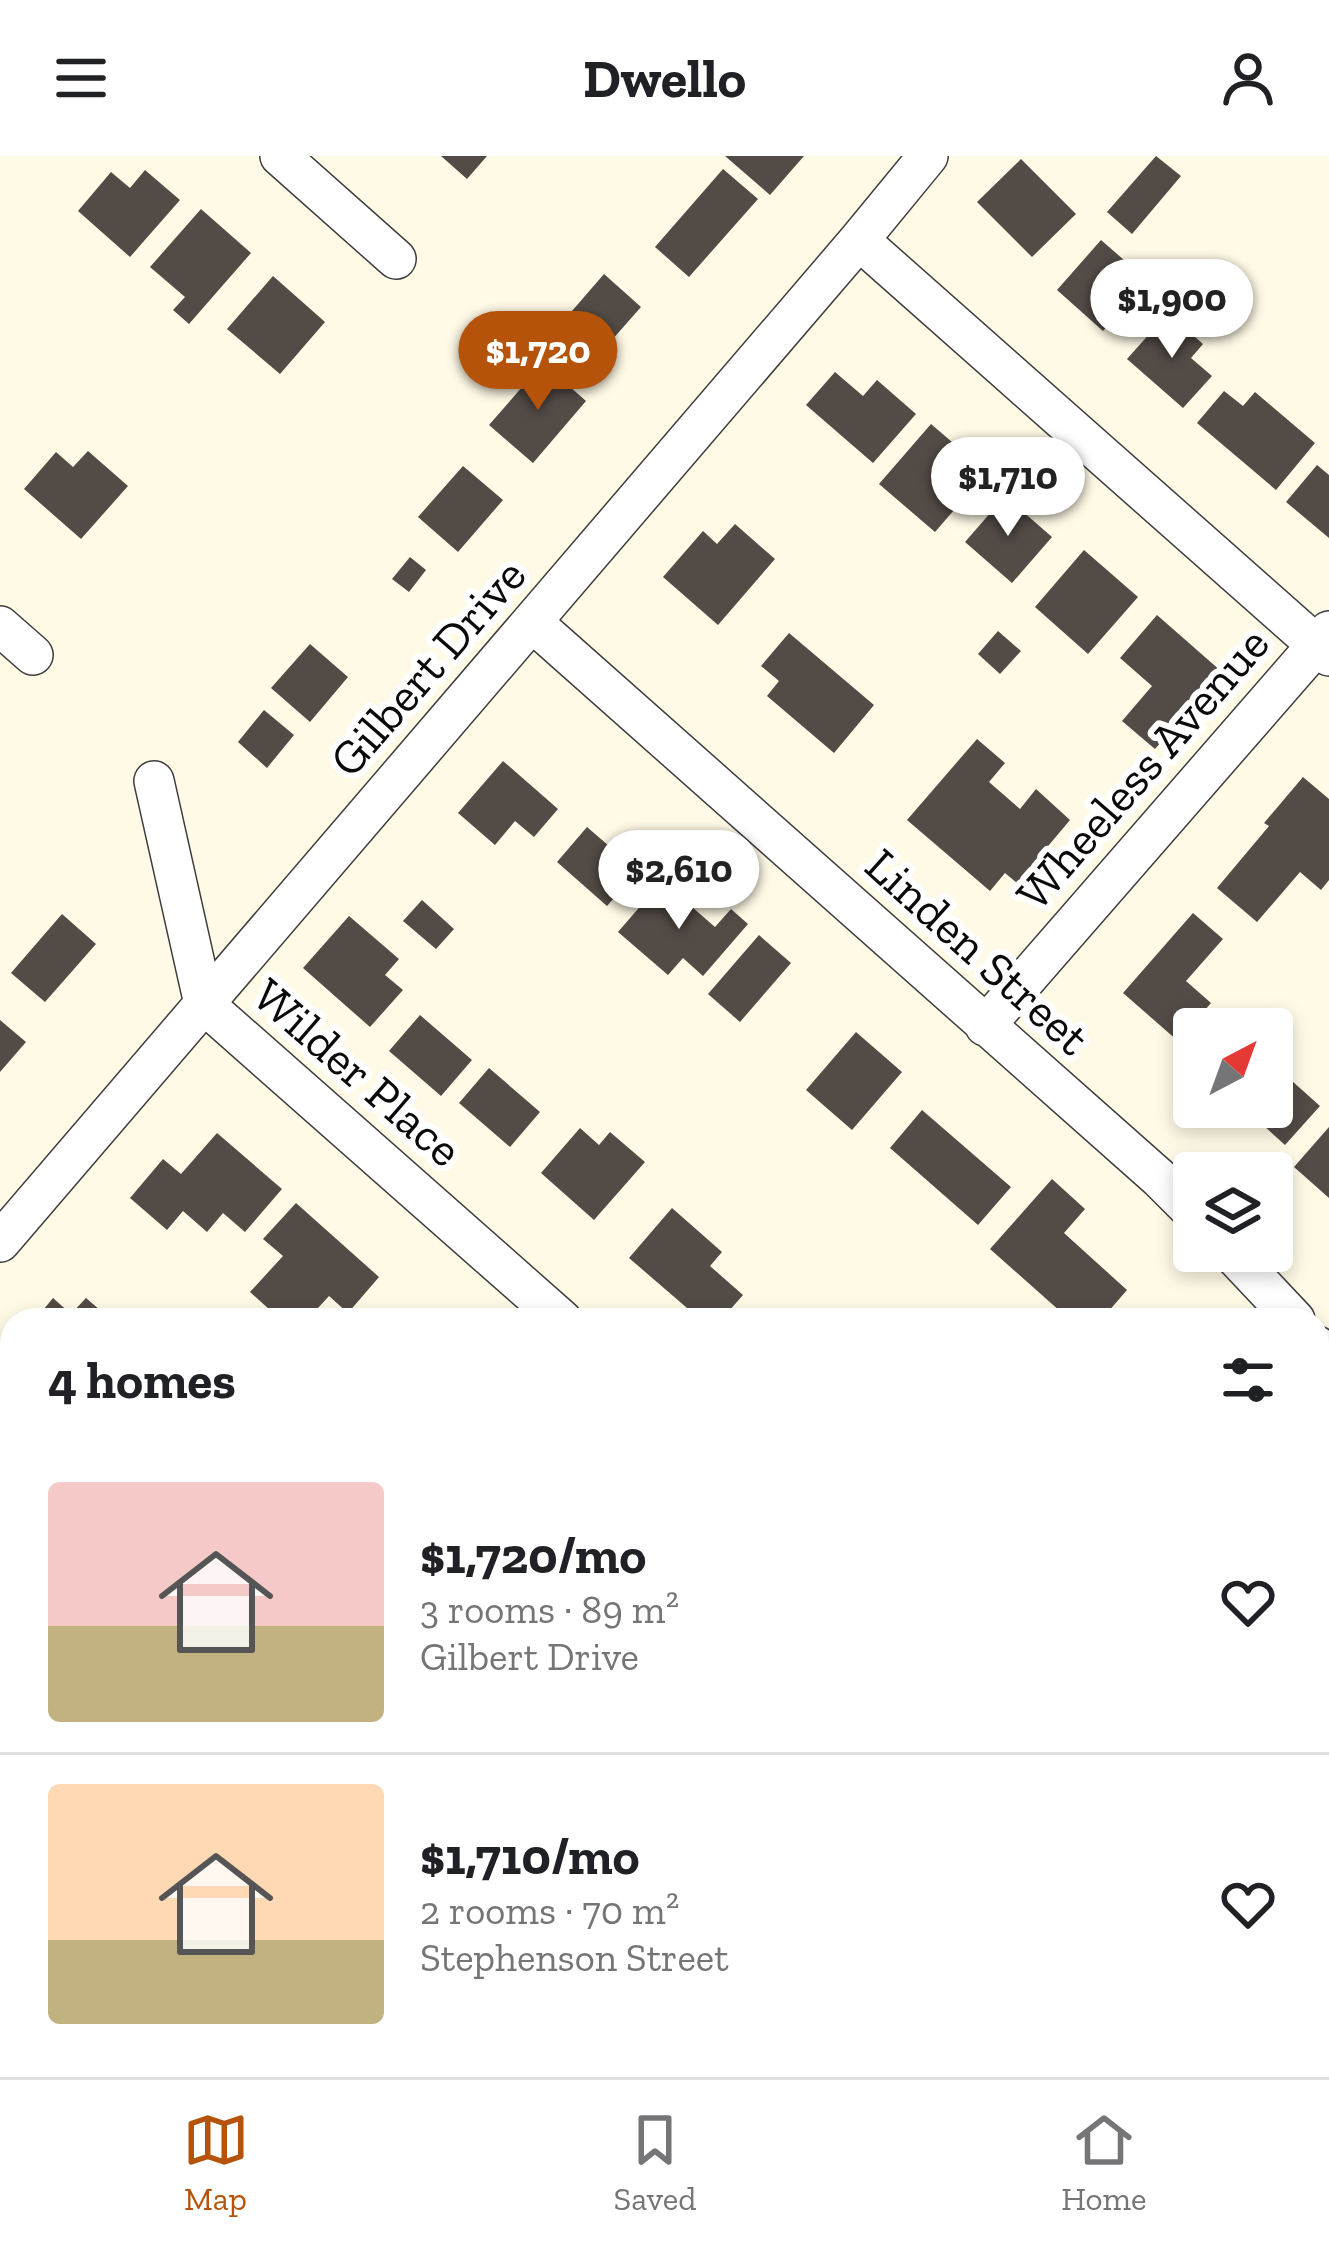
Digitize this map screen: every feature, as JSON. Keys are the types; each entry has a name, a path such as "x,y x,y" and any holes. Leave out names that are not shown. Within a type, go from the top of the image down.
{"street":[{"path":"280,156 396,259"},
{"name":"Gilbert Drive","path":"0,1242 928,156"},
{"path":"859,240 1325,644"},
{"name":"Linden Street","path":"532,622 1173,1192"},
{"path":"0,626 33,655"},
{"name":"Wheeless Avenue","path":"985,1025 1325,644"},
{"name":"Wilder Place","path":"154,781 204,1004 548,1308"},
{"path":"1250,1272 1284,1308"}],"building":[{"path":"441,156 487,156 467,179"},
{"path":"725,156 804,156 770,195"},
{"path":"1156,156 1181,176 1132,234 1107,212"},
{"path":"1021,159 1076,214 1032,257 977,202"},
{"path":"723,169 758,199 689,277 655,247"},
{"path":"145,170 180,200 130,257 78,211 111,172 130,188"},
{"path":"201,209 251,253 189,324 173,310 185,297 150,267"},
{"path":"1101,240 1147,280 1103,331 1057,290"},
{"path":"604,274 641,307 596,358 559,326"},
{"path":"273,276 325,322 280,374 227,329"},
{"path":"1168,313 1203,344 1191,358 1212,376 1183,408 1127,359"},
{"path":"543,363 586,401 533,463 489,425"},
{"path":"835,372 863,396 877,380 916,414 873,463 806,405"},
{"path":"1224,391 1243,406 1255,392 1315,443 1276,490 1197,423"},
{"path":"931,424 987,472 935,532 879,484"},
{"path":"88,451 128,486 81,539 24,489 56,452 73,467"},
{"path":"1317,465 1329,475 1329,538 1286,502"},
{"path":"463,466 503,500 458,552 418,517"},
{"path":"1005,496 1052,537 1012,583 965,542"},
{"path":"735,524 775,559 718,625 663,577 703,531 717,544"},
{"path":"1084,550 1138,597 1088,654 1035,607"},
{"path":"410,557 426,570 409,592 392,579"},
{"path":"1157,615 1222,672 1155,749 1122,721 1152,686 1120,658"},
{"path":"998,631 1021,651 1000,674 978,654"},
{"path":"789,633 874,705 834,753 767,696 779,681 761,666"},
{"path":"310,644 348,677 310,722 271,688"},
{"path":"264,710 294,735 267,768 238,742"},
{"path":"977,739 1005,763 989,782 1020,809 1036,789 1070,820 1017,883 1005,873 990,891 907,820"},
{"path":"503,761 558,809 534,837 515,821 495,845 458,813"},
{"path":"1303,777 1329,799 1329,880 1321,890 1300,872 1257,922 1217,888"},
{"path":"587,827 638,871 607,906 557,862"},
{"path":"662,881 715,927 731,909 748,924 703,976 683,958 668,975 618,932"},
{"path":"422,900 454,929 436,949 403,921"},
{"path":"1193,913 1223,939 1186,981 1211,1003 1207,1008 1173,1008 1173,1037 1123,993"},
{"path":"62,914 96,944 45,1002 11,973"},
{"path":"349,916 399,959 385,975 403,990 370,1027 303,968"},
{"path":"759,935 791,963 740,1022 708,994"},
{"path":"420,1015 472,1060 441,1096 389,1051"},
{"path":"0,1020 26,1042 0,1072"},
{"path":"856,1032 902,1072 852,1130 806,1090"},
{"path":"489,1068 540,1112 510,1147 459,1103"},
{"path":"1293,1082 1320,1106 1285,1145 1266,1128 1293,1128"},
{"path":"922,1110 1011,1187 978,1225 890,1148"},
{"path":"1329,1127 1329,1198 1294,1167"},
{"path":"580,1128 599,1145 610,1132 645,1162 594,1220 541,1173"},
{"path":"217,1133 282,1189 245,1232 223,1213 207,1232 183,1211 167,1230 130,1198 163,1159 181,1174"},
{"path":"1052,1179 1085,1209 1064,1233 1127,1290 1111,1308 1056,1308 990,1249"},
{"path":"296,1203 379,1277 352,1308 342,1308 329,1296 318,1308 268,1308 250,1292 283,1256 263,1239"},
{"path":"672,1208 722,1252 710,1266 743,1295 732,1308 687,1308 629,1258"},
{"path":"53,1298 64,1308 45,1308"},
{"path":"86,1298 98,1308 77,1308"}]}
